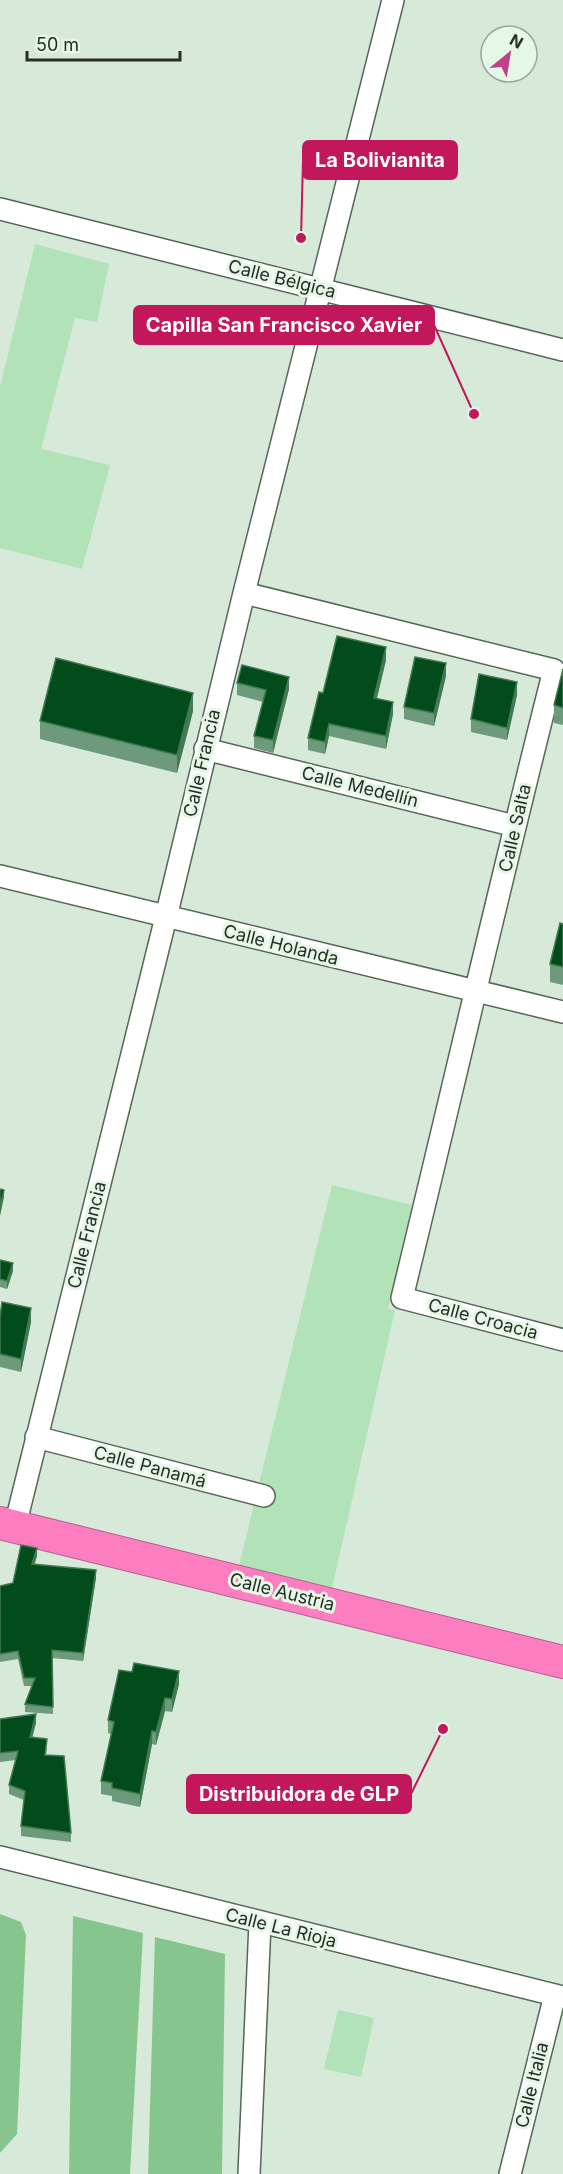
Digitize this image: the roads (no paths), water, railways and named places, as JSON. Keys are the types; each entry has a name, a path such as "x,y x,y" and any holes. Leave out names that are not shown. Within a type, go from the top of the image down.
{"highway":[{"name":"Calle Austria","path":"8,1524 563,1662"}],"street":[{"name":"Calle Francia","path":"8,1524 36,1437 393,0"},
{"name":"Calle Bélgica","path":"0,209 563,350"},
{"name":"Calle Salta","path":"244,593 554,670 514,826 477,992 402,1298"},
{"name":"Calle Medellín","path":"206,749 514,826"},
{"name":"Calle Holanda","path":"0,876 563,1012"},
{"name":"Calle Croacia","path":"402,1298 563,1340"},
{"name":"Calle Panamá","path":"36,1437 264,1496"},
{"name":"Calle La Rioja","path":"0,1857 559,1996"},
{"path":"249,2174 260,1923"},
{"name":"Calle Italia","path":"510,2174 559,1996"}],"place":[{"name":"La Bolivianita","path":"301,238"},
{"name":"Capilla San Francisco Xavier","path":"474,414"},
{"name":"Distribuidora de GLP","path":"443,1729"}]}
